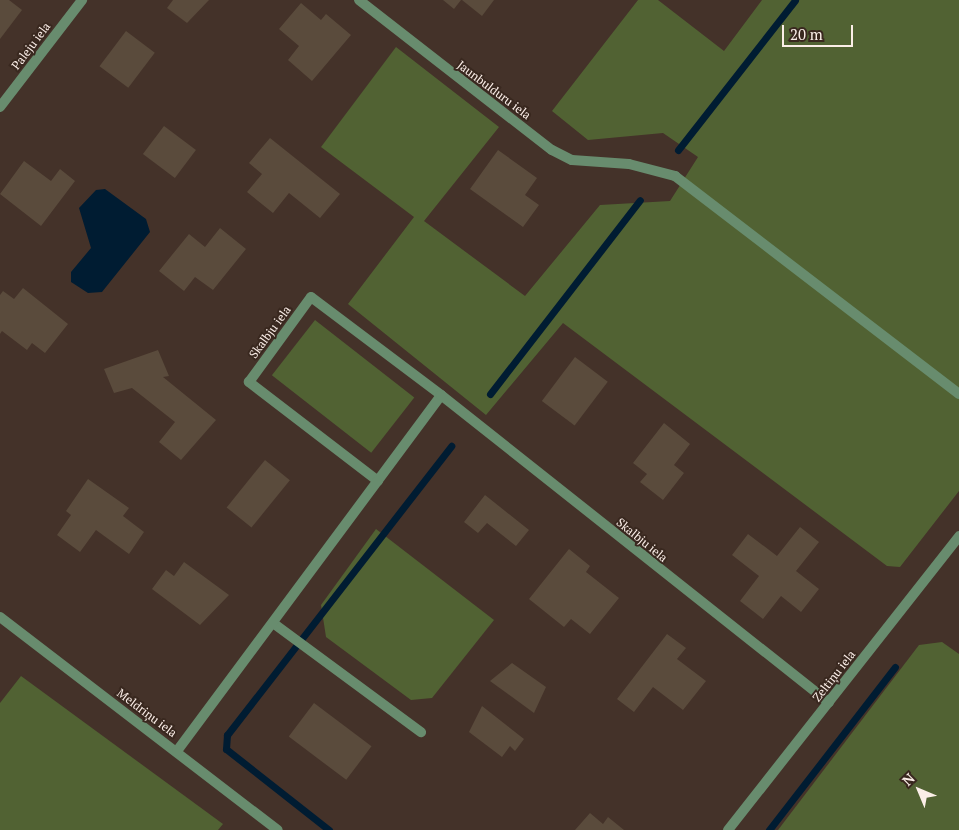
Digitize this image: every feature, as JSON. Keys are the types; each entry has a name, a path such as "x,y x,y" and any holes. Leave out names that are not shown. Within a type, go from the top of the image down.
{"street":[{"name":"Paleju iela","path":"0,107 82,0"},
{"name":"Jaunbulduru iela","path":"359,0 552,150 572,160 629,164 675,176 959,394"},
{"name":"Skalbju iela","path":"378,481 249,382 311,297 442,395 829,703"},
{"path":"177,751 442,395"},
{"name":"Zeltiņu iela","path":"728,830 959,536"},
{"name":"Meldriņu iela","path":"0,617 278,830"},
{"path":"273,623 421,732"}],"green space":[{"path":"638,0 658,0 724,51 762,0 959,0 959,491 900,567 887,566 563,323 486,415 348,304 414,217 321,147 396,47 499,127 424,221 525,296 600,205 670,201 698,157 663,133 588,140 552,111"},
{"path":"315,320 414,398 371,453 272,375"},
{"path":"376,529 494,620 432,698 411,700 326,637 321,605"},
{"path":"942,642 959,654 959,830 778,830 919,645"},
{"path":"21,676 223,824 218,830 0,830 0,703"}],"water":[{"path":"105,189 146,219 150,232 102,292 88,293 71,282 71,272 91,248 79,208 96,190"}],"building":[{"path":"0,0 9,0 22,10 0,39"},
{"path":"173,0 209,0 187,23 167,8"},
{"path":"443,0 461,0 454,9"},
{"path":"462,0 494,0 482,16"},
{"path":"301,3 321,20 326,14 351,35 312,81 288,60 299,46 279,29"},
{"path":"126,31 155,53 128,88 100,66"},
{"path":"164,126 196,150 175,178 143,154"},
{"path":"270,138 340,194 320,218 289,193 273,213 247,192 262,174 249,163"},
{"path":"498,150 537,178 525,195 539,205 523,227 470,189"},
{"path":"24,161 51,181 60,169 75,181 41,226 0,194"},
{"path":"220,228 246,249 213,290 195,277 184,291 159,271 189,234 205,247"},
{"path":"23,288 68,324 45,353 32,343 27,350 2,331 0,334 0,295 3,291 14,299"},
{"path":"158,350 169,376 163,377 216,420 181,460 159,442 175,422 132,388 114,393 104,369"},
{"path":"575,357 608,382 575,426 542,401"},
{"path":"664,423 690,444 674,465 684,473 663,500 640,482 647,474 633,463"},
{"path":"265,460 290,480 251,528 227,507"},
{"path":"88,479 129,508 123,516 144,532 129,554 96,530 80,552 57,535 71,515 66,511"},
{"path":"485,495 529,530 516,546 487,523 478,533 464,522"},
{"path":"800,527 819,542 796,571 819,589 801,612 781,596 763,619 740,601 759,576 732,555 748,534 777,556"},
{"path":"569,549 590,566 586,572 619,598 590,634 571,619 564,627 529,599"},
{"path":"184,562 229,595 200,625 152,589 166,570 174,576"},
{"path":"667,634 686,648 677,659 706,681 683,710 653,687 634,712 617,699"},
{"path":"512,663 546,687 534,713 490,681"},
{"path":"314,703 372,746 346,780 289,737"},
{"path":"482,706 524,739 515,751 510,746 502,757 469,732"},
{"path":"590,813 603,824 608,817 624,830 575,830"}],"waterway":[{"path":"678,150 795,0"},
{"path":"490,394 640,200"},
{"path":"329,830 226,749 227,735 451,446"},
{"path":"769,830 895,667"}]}
